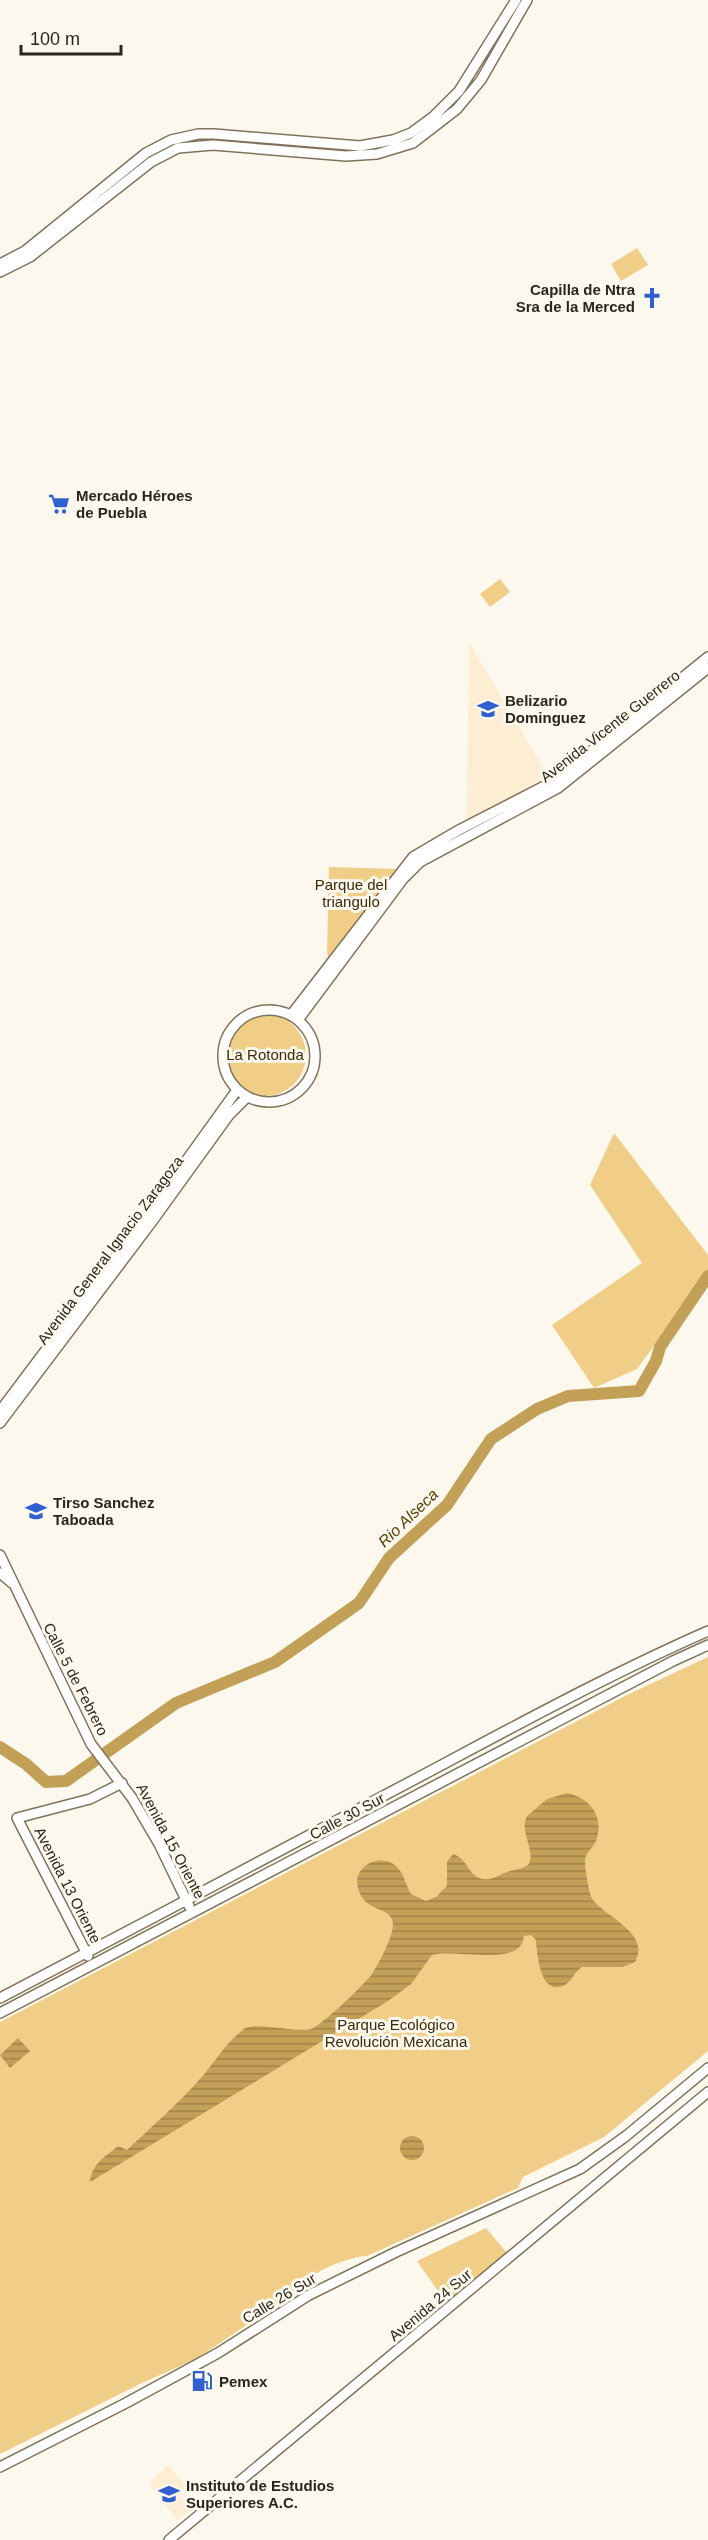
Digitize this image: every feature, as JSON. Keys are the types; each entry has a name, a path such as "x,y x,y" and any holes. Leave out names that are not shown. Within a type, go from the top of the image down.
{"main road":[{"path":"0,272 6,264 146,153 171,140 198,134 213,134 360,146 393,140 411,132 434,116 459,91 516,0"},
{"path":"6,264 30,257 142,168 178,148 213,144 360,156 394,151 413,143 457,109 481,80 527,0"},
{"name":"Avenida Vicente Guerrero","path":"294,1018 412,858 433,844 554,781 708,657"},
{"name":"Avenida Vicente Guerrero","path":"294,1018 403,879 420,862 558,788 708,668"},
{"path":"278,1011 294,1018 306,1029 315,1052 313,1070 305,1086 280,1101 260,1101 247,1097 231,1083 223,1065 224,1043 229,1033 244,1017 255,1012 278,1011"},
{"name":"Avenida General Ignacio Zaragoza","path":"0,1411 145,1218 237,1090"},
{"name":"Avenida General Ignacio Zaragoza","path":"0,1423 151,1223 229,1115 247,1097"},
{"name":"Calle 5 de Febrero","path":"0,1555 3,1573 12,1583 91,1744 122,1783"},
{"name":"Calle 30 Sur","path":"0,1998 477,1746 708,1631"},
{"name":"Calle 30 Sur","path":"0,2013 673,1661 708,1645"},
{"name":"Avenida 15 Oriente","path":"122,1783 159,1844 193,1914"},
{"name":"Avenida 13 Oriente","path":"93,1965 17,1818 90,1799 122,1783"},
{"name":"Calle 26 Sur","path":"0,2467 182,2373 319,2290 396,2252 580,2169 626,2136 708,2068"},
{"name":"Avenida 24 Sur","path":"169,2540 708,2092"}],"shaded area":[{"name":"Belizario Dominguez","path":"469,642 548,776 467,822"},
{"path":"567,1793 589,1804 597,1817 596,1841 586,1855 585,1861 590,1894 594,1901 630,1932 636,1941 638,1951 635,1962 623,1967 582,1967 565,1985 557,1987 545,1980 539,1964 536,1940 531,1935 524,1936 523,1942 515,1951 505,1954 432,1955 411,1984 388,2001 90,2182 91,2175 100,2161 118,2146 127,2150 191,2089 231,2040 244,2029 257,2026 295,2030 311,2029 333,2013 368,1979 385,1950 393,1924 388,1914 371,1906 361,1896 357,1880 363,1868 375,1861 390,1862 401,1872 411,1894 426,1901 436,1897 447,1886 447,1862 453,1854 463,1860 473,1874 482,1879 521,1868 529,1864 530,1858 525,1828 527,1816 547,1799"},
{"path":"18,2038 30,2051 10,2068 0,2055"},
{"path":"412,2136 421,2139 424,2148 421,2157 412,2160 403,2157 400,2148 403,2139"},
{"name":"Instituto de Estudios Superiores A.C.","path":"168,2465 188,2488 179,2495 191,2509 178,2521 149,2483"}],"green space":[{"path":"637,248 648,265 621,281 611,264"},
{"path":"500,579 510,592 490,607 480,594"},
{"name":"Parque del triangulo","path":"329,867 398,869 329,962 327,952"},
{"name":"La Rotonda","path":"265,1014 281,1018 294,1026 302,1039 306,1055 302,1071 294,1084 281,1092 265,1096 249,1092 236,1084 228,1071 224,1055 228,1039 236,1026 249,1018"},
{"path":"614,1133 708,1255 708,1272 637,1369 594,1388 552,1325 642,1263 590,1185"},
{"name":"Parque Ecológico Revolución Mexicana","path":"708,1657 708,2051 604,2137 523,2177 518,2188 367,2256 341,2262 321,2271 312,2276 302,2288 196,2359 144,2382 0,2454 0,2022 629,1694"},
{"path":"486,2228 507,2253 447,2304 417,2261"}],"waterway":[{"name":"Rio Alseca","path":"0,1747 26,1764 46,1782 66,1781 176,1703 275,1662 359,1603 389,1558 447,1505 491,1439 537,1409 568,1396 639,1391 656,1361 660,1347 708,1276"}],"place":[{"name":"Capilla de Ntra Sra de la Merced","path":"652,298"},
{"name":"Mercado Héroes de Puebla","path":"59,504"},
{"name":"Belizario Dominguez","path":"488,709"},
{"name":"Tirso Sanchez Taboada","path":"36,1511"},
{"name":"Pemex","path":"202,2381"},
{"name":"Instituto de Estudios Superiores A.C.","path":"169,2494"}]}
